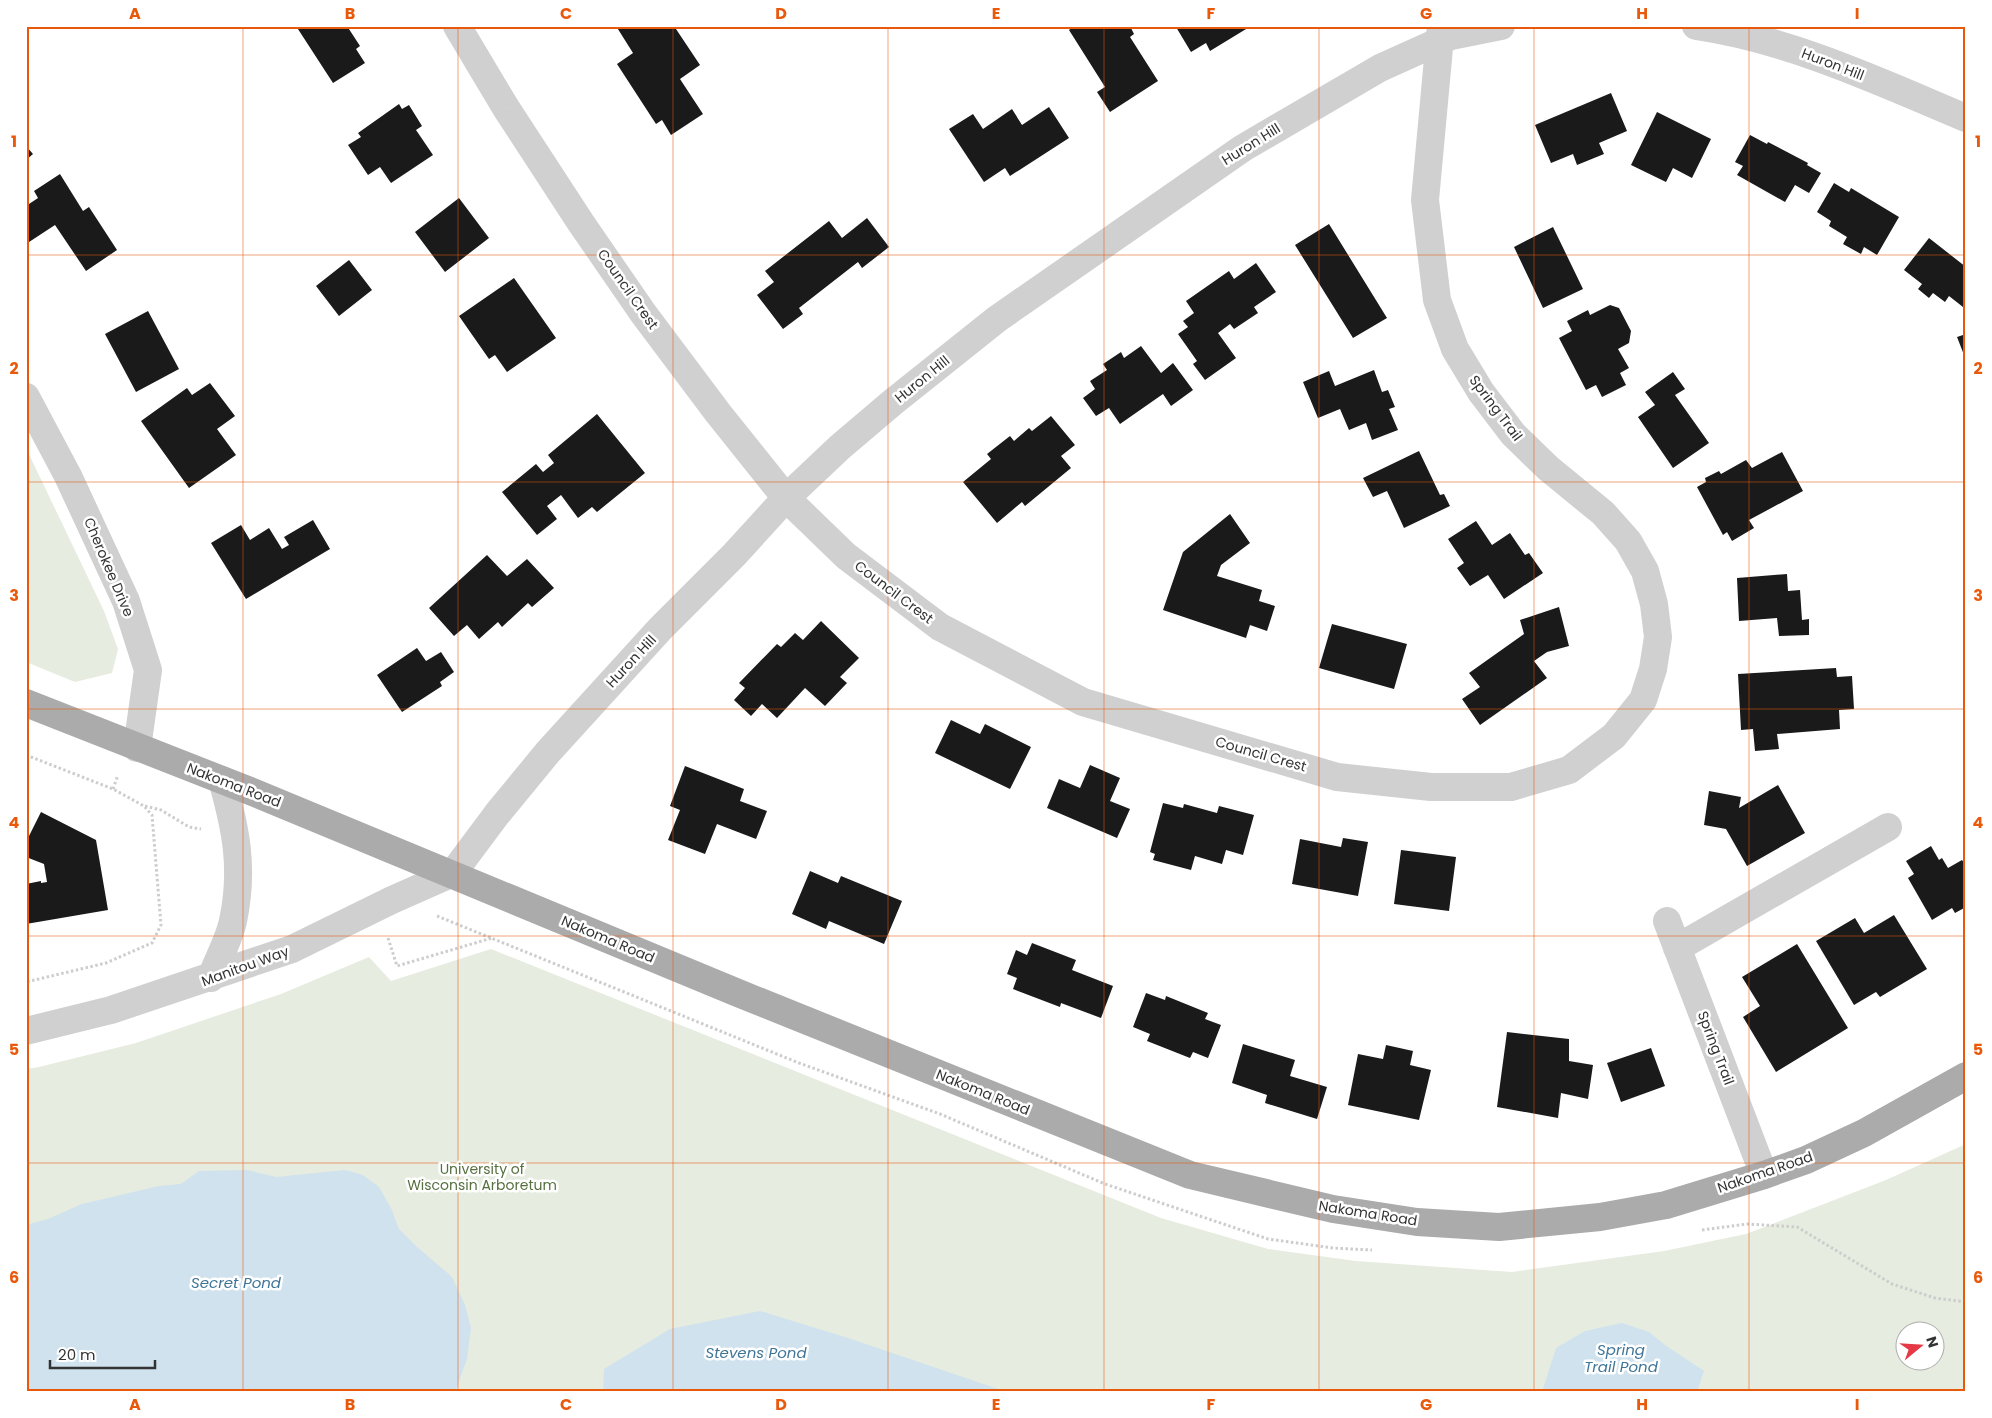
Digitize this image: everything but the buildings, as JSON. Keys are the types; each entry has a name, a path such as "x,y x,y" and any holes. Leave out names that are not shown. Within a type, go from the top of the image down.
{"main road":[{"name":"Nakoma Road","path":"26,703 222,780 738,993 1190,1175 1333,1209 1417,1222 1499,1227 1600,1217 1666,1205 1806,1160 1864,1133 1966,1076"}],"street":[{"name":"Council Crest","path":"457,26 511,117 581,223 644,313 718,413 786,498 846,556 940,627 1083,702 1337,777 1431,787 1511,787 1569,770"},
{"name":"Huron Hill","path":"453,874 497,814 548,752 660,629 734,555 786,498 840,447 908,390 997,319 1108,240 1243,148 1441,33 1451,36 1501,26"},
{"name":"Huron Hill","path":"1696,26 1716,29 1812,54 1966,118"},
{"name":"Spring Trail","path":"1441,33 1425,200 1437,300 1455,349 1481,392 1513,434 1548,468 1603,513 1628,541 1645,571 1654,604 1658,637 1653,669 1643,700 1614,736 1569,770"},
{"name":"Cherokee Drive","path":"26,397 68,476 126,601 140,644 148,670 137,748"},
{"path":"211,978 233,922 239,873 235,827 222,780"},
{"path":"1677,948 1888,827"},
{"name":"Manitou Way","path":"26,1031 111,1010 211,978 292,949 378,906 453,874"},
{"name":"Spring Trail","path":"1667,921 1764,1175"}],"path":[{"path":"26,755 113,790 144,806 161,810 189,827 203,829"},
{"path":"113,790 118,775"},
{"path":"26,982 106,962 152,943 161,925 152,816 144,806"},
{"path":"378,906 397,966 492,938"},
{"path":"1797,1227 1892,1284 1935,1298 1966,1302"}],"green space":[{"path":"26,448 104,611 118,649 112,673 75,682 26,662"},
{"name":"University of Wisconsin Arboretum","path":"491,949 1161,1218 1268,1249 1356,1261 1512,1272 1664,1251 1746,1234 1886,1180 1966,1144 1966,1392 26,1392 26,1069 136,1043 281,994 369,957 391,981"}],"water":[{"name":"Secret Pond","path":"247,1170 276,1177 345,1170 363,1175 379,1187 391,1208 399,1229 452,1277 465,1305 471,1328 467,1359 455,1392 26,1392 26,1225 48,1219 82,1204 159,1186 181,1184 199,1171"},
{"name":"Stevens Pond","path":"760,1311 848,1338 1007,1392 603,1392 604,1369 670,1329"},
{"name":"Spring Trail Pond","path":"1622,1323 1649,1332 1704,1371 1697,1392 1542,1392 1556,1348 1585,1331"}]}
